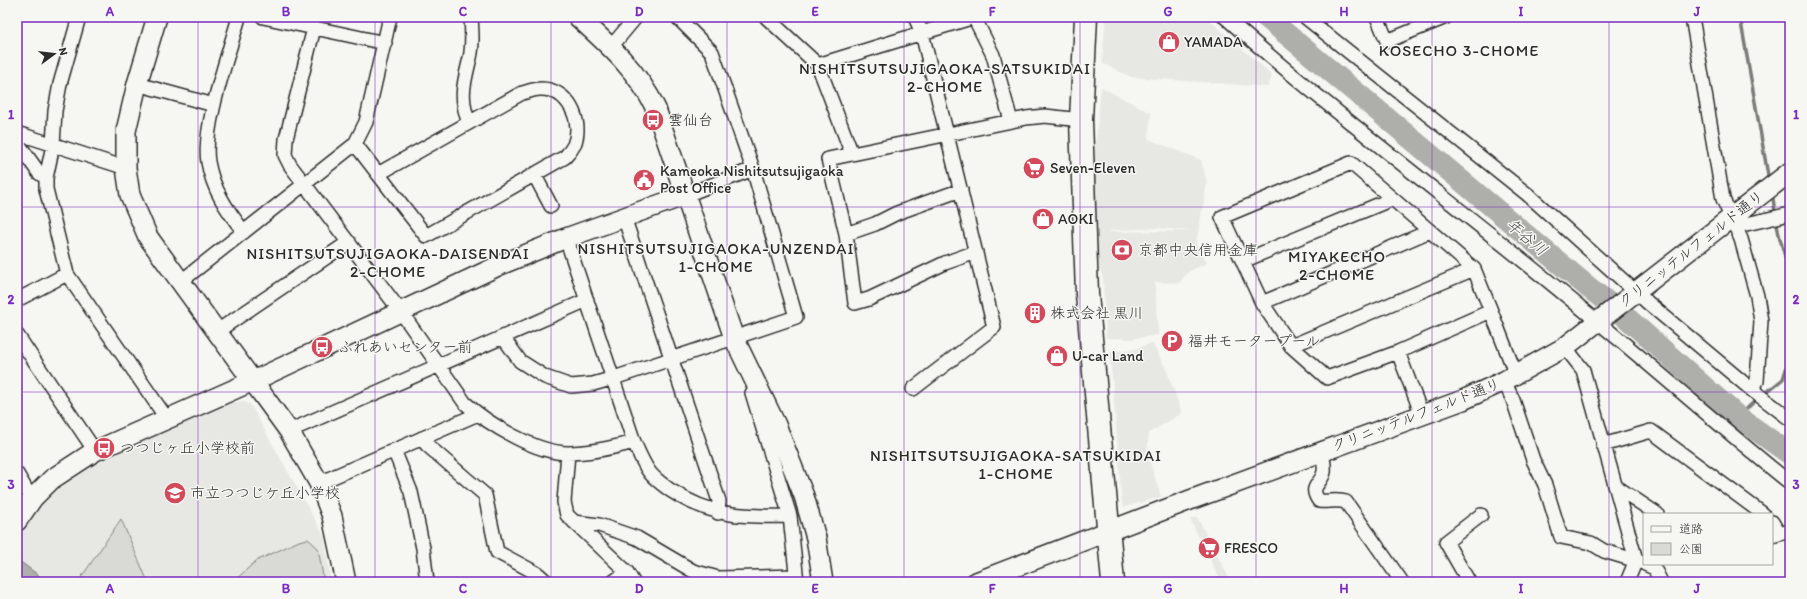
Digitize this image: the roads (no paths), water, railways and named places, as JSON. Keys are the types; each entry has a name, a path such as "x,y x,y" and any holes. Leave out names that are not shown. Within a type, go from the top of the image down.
{"highway":[{"path":"1086,17 1081,120 1086,294 1113,582"}],"street":[{"path":"79,17 60,84 55,111 53,145 46,178 46,189 67,274 167,419"},
{"path":"157,17 137,84 126,131 126,168 130,195 148,237 289,431 318,483 332,516 346,582"},
{"path":"238,17 214,105 209,134 208,161 213,182 222,204 244,232"},
{"path":"263,17 385,43"},
{"path":"180,283 355,144 366,122 390,17"},
{"path":"469,123 464,110 462,94 470,58 472,38 471,17"},
{"path":"574,522 600,525 637,538 693,571 717,580 797,579 790,516 767,436 686,195 651,98 635,74 611,47 578,17"},
{"path":"611,47 636,17"},
{"path":"503,337 520,361 545,378 571,386 593,384 614,378 796,317 753,169 712,52 677,17"},
{"path":"767,19 781,17"},
{"path":"913,389 994,327 922,33 915,17"},
{"path":"818,65 974,17 993,55 1011,121"},
{"path":"1225,17 1284,69 1408,170 1601,319 1740,443 1790,483"},
{"path":"1305,17 1527,194 1632,295 1790,419"},
{"path":"1377,17 1388,41 1441,18"},
{"path":"1692,17 1723,199 1741,239 1757,296 1761,321 1757,381 1752,390"},
{"path":"767,19 818,65 852,154"},
{"path":"314,28 286,139 285,155 304,184 401,312 465,403 478,414 502,430 553,452 568,453 606,449 634,442"},
{"path":"137,84 214,105"},
{"path":"355,144 378,174 426,236 565,157 574,146 577,129 575,113 567,100 555,92 540,89 522,93 378,174"},
{"path":"976,252 946,263 869,299 856,303 846,234 828,159 1011,121 1045,116 1081,120"},
{"path":"17,133 126,168"},
{"path":"17,142 39,173 46,178"},
{"path":"1491,310 1398,352 1327,378 1291,346 1262,303 1222,217 1351,163 1474,269 1491,310 1510,378 1513,400 1533,460 1545,485 1560,537 1591,543 1604,551 1643,563"},
{"path":"17,521 33,498 52,479 95,451 253,381 500,265 566,238 753,169"},
{"name":"クリニッテルフェルド通り","path":"976,582 1463,400 1510,378 1565,347 1790,172"},
{"path":"534,174 551,206"},
{"path":"846,234 875,224 897,213 961,190"},
{"path":"1243,261 1392,199"},
{"path":"1731,218 1742,225 1790,214"},
{"path":"624,217 719,502 718,513"},
{"path":"1262,303 1430,231"},
{"path":"566,238 614,378 634,442 648,471 665,486 688,502 718,513 741,516 790,516"},
{"path":"216,332 348,242"},
{"path":"1291,346 1474,269"},
{"path":"17,300 67,274"},
{"path":"289,431 587,300"},
{"path":"734,338 776,425 804,496 816,538 823,582"},
{"path":"18,340 95,451"},
{"path":"1565,347 1583,370 1615,486 1643,554"},
{"path":"1398,352 1422,415"},
{"path":"318,483 478,414"},
{"path":"1604,444 1651,431 1762,513"},
{"path":"422,438 427,446 485,494 497,552 538,574 547,582"},
{"path":"394,450 411,492 423,548 427,582"},
{"path":"1322,452 1324,472 1315,487 1315,494 1319,501 1328,502 1338,499 1346,502 1402,582"},
{"path":"568,453 564,502 567,515 630,577 613,582"},
{"path":"17,474 33,498"},
{"path":"1615,486 1656,513"},
{"path":"1469,582 1446,542 1481,515"},
{"path":"1773,524 1780,534"},
{"path":"1627,582 1646,565"},
{"path":"1648,565 1661,582"}],"waterway":[{"name":"年谷川","path":"1266,17 1588,287 1619,311 1738,417 1790,454"},
{"path":"1740,17 1769,181"},
{"path":"1772,193 1779,235 1790,274"},
{"path":"1763,395 1783,379 1790,357"},
{"path":"1738,417 1758,398"}],"place":[{"name":"YAMADA","path":"1169,42"},
{"name":"雲仙台","path":"653,120"},
{"name":"Seven-Eleven","path":"1034,168"},
{"name":"Kameoka Nishitsutsujigaoka Post Office","path":"644,180"},
{"name":"AOKI","path":"1043,219"},
{"name":"京都中央信用金庫","path":"1122,250"},
{"name":"株式会社 黒川","path":"1035,313"},
{"name":"福井モータープール","path":"1172,341"},
{"name":"ふれあいセンター前","path":"322,347"},
{"name":"U-car Land","path":"1057,356"},
{"name":"つつじヶ丘小学校前","path":"104,448"},
{"name":"市立つつじケ丘小学校","path":"175,493"},
{"name":"FRESCO","path":"1209,548"}],"district":[{"name":"KOSECHO 3-CHOME","path":"1459,50"},
{"name":"NISHITSUTSUJIGAOKA-SATSUKIDAI 2-CHOME","path":"945,77"},
{"name":"NISHITSUTSUJIGAOKA-UNZENDAI 1-CHOME","path":"716,257"},
{"name":"NISHITSUTSUJIGAOKA-DAISENDAI 2-CHOME","path":"388,262"},
{"name":"MIYAKECHO 2-CHOME","path":"1337,265"},
{"name":"NISHITSUTSUJIGAOKA-SATSUKIDAI 1-CHOME","path":"1016,464"}]}
